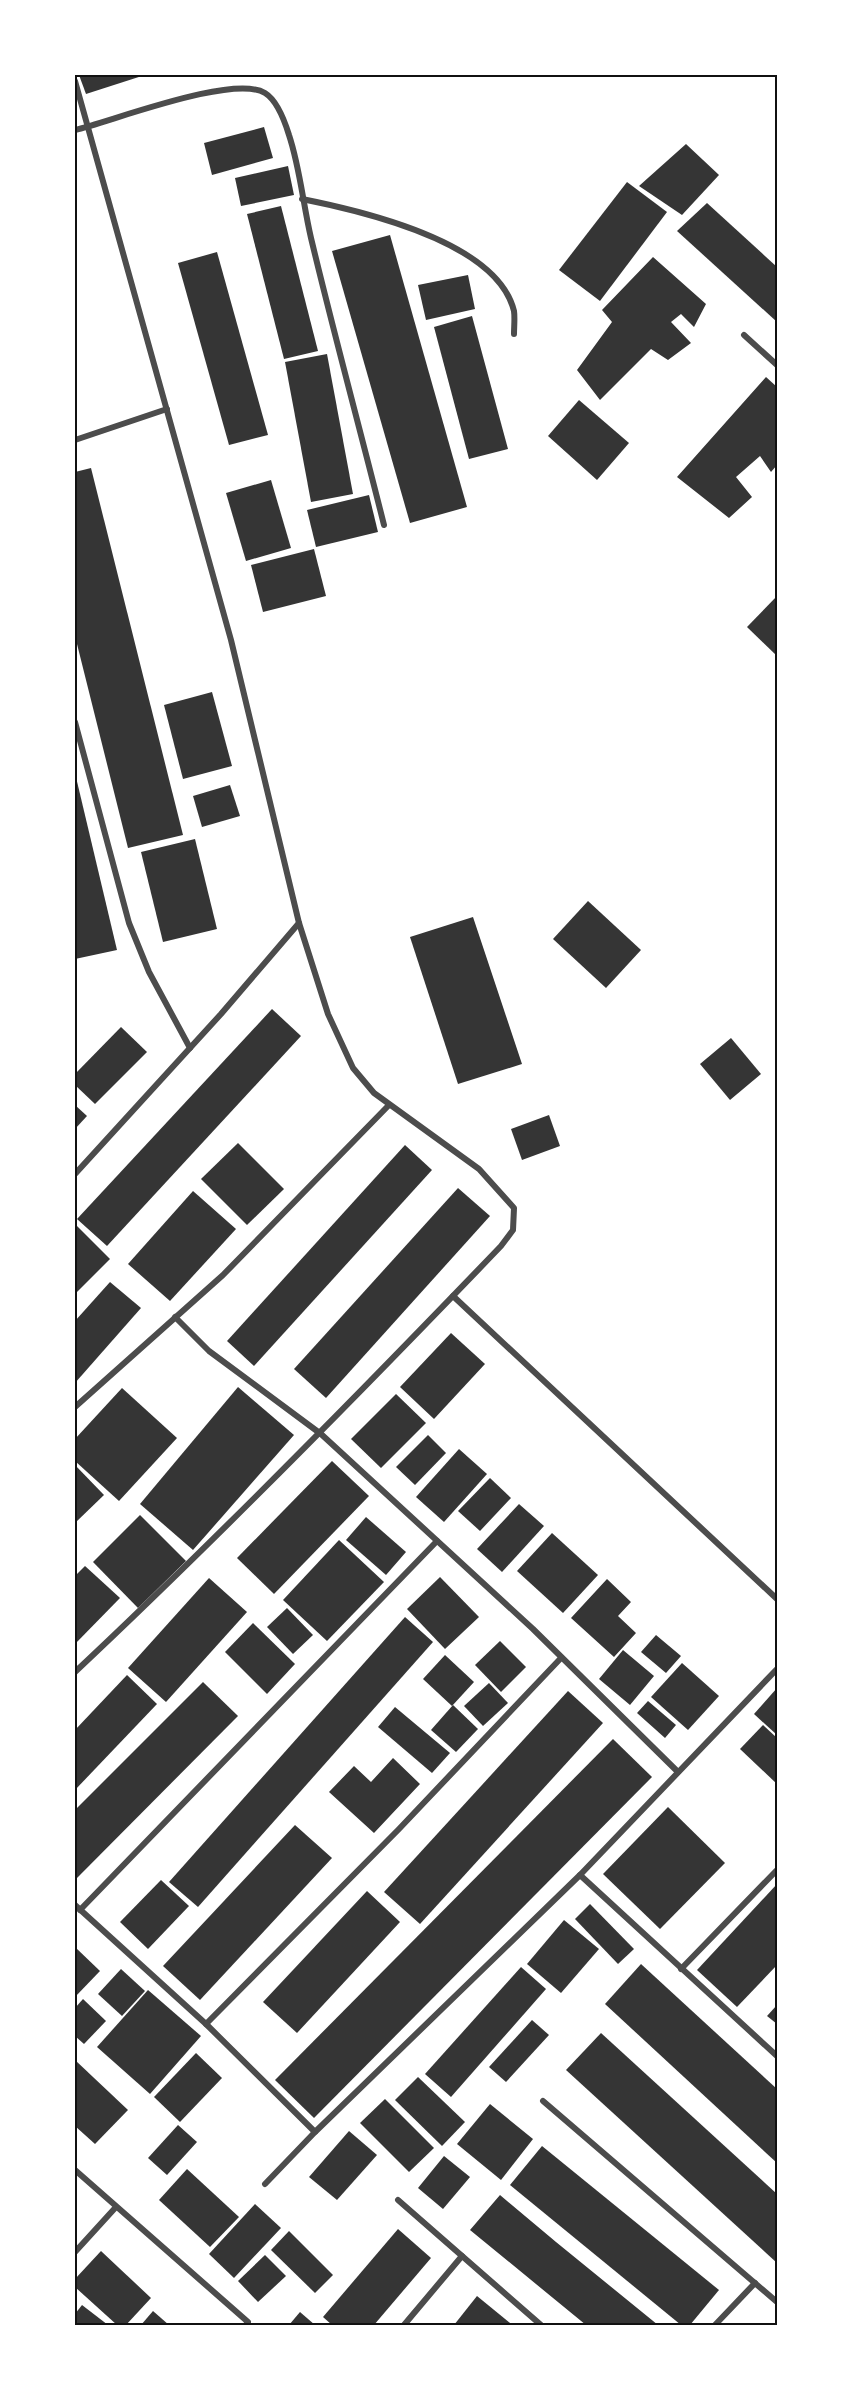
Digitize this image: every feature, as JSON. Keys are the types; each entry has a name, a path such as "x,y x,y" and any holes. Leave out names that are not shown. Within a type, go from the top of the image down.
{"street":[{"path":"75,81 231,640 299,923 341,1047 353,1068 374,1093 478,1169 514,1208 513,1230 501,1246 321,1434 182,1572 75,1672"},
{"path":"75,130 190,95 251,89 265,93 279,109 289,136 302,199 384,525"},
{"path":"302,199 341,207 405,226 442,240 468,256 489,272 505,293 514,311 514,334"},
{"path":"744,335 777,366"},
{"path":"75,440 167,409"},
{"path":"75,722 129,923 149,972 190,1048"},
{"path":"75,1174 190,1048 299,923"},
{"path":"75,1407 223,1275 389,1105"},
{"path":"453,1296 777,1599"},
{"path":"175,1317 209,1351 321,1434 533,1629 678,1772"},
{"path":"315,2132 206,2024 78,1907 437,1541"},
{"path":"206,2024 399,1829 561,1658"},
{"path":"265,2184 315,2132 580,1875 777,1669"},
{"path":"681,1969 777,1870"},
{"path":"580,1875 777,2056"},
{"path":"543,2101 777,2302"},
{"path":"75,2170 248,2324"},
{"path":"398,2200 541,2325"},
{"path":"75,2252 117,2207"},
{"path":"404,2325 462,2256"},
{"path":"715,2325 755,2283"}],"building":[{"path":"79,75 145,75 86,94"},
{"path":"264,127 273,158 212,175 204,143"},
{"path":"686,144 719,175 682,215 639,186"},
{"path":"288,166 294,195 241,206 235,178"},
{"path":"627,182 667,212 600,301 559,270"},
{"path":"707,203 777,267 777,322 677,231"},
{"path":"281,206 318,351 284,359 247,214"},
{"path":"390,235 467,507 410,523 332,251"},
{"path":"217,252 268,435 229,445 178,263"},
{"path":"653,257 706,304 694,327 681,314 671,322 691,343 668,360 651,349 600,400 577,370 612,322 602,310"},
{"path":"468,275 475,309 426,320 418,285"},
{"path":"472,316 508,449 469,459 434,327"},
{"path":"327,354 353,494 311,502 285,362"},
{"path":"766,377 777,387 777,465 771,472 760,456 736,477 752,497 729,518 677,477"},
{"path":"579,400 629,443 597,480 548,436"},
{"path":"91,468 183,835 128,848 75,636 75,472"},
{"path":"271,480 291,548 246,561 226,493"},
{"path":"369,495 378,532 316,547 307,510"},
{"path":"314,549 326,596 263,612 251,565"},
{"path":"777,596 777,656 747,627"},
{"path":"212,692 232,766 183,779 164,705"},
{"path":"75,773 117,950 75,959"},
{"path":"230,785 240,816 202,827 193,796"},
{"path":"195,839 217,929 163,942 141,852"},
{"path":"588,901 641,950 606,988 553,939"},
{"path":"473,917 522,1064 458,1084 410,937"},
{"path":"272,1009 301,1036 107,1246 77,1219"},
{"path":"121,1027 147,1052 95,1104 75,1085 75,1074"},
{"path":"731,1038 761,1074 730,1100 700,1064"},
{"path":"75,1105 87,1116 75,1129"},
{"path":"549,1115 560,1146 522,1160 511,1129"},
{"path":"238,1143 284,1189 247,1225 201,1179"},
{"path":"405,1145 432,1170 254,1366 227,1341"},
{"path":"458,1188 490,1216 326,1398 294,1369"},
{"path":"193,1191 236,1229 170,1301 128,1264"},
{"path":"75,1224 110,1259 75,1294"},
{"path":"110,1282 141,1308 75,1383 75,1321"},
{"path":"451,1333 485,1364 434,1419 400,1387"},
{"path":"238,1387 294,1435 193,1550 140,1504"},
{"path":"122,1388 177,1438 119,1501 75,1461 75,1439"},
{"path":"396,1394 426,1423 381,1468 351,1439"},
{"path":"428,1435 446,1453 415,1485 396,1467"},
{"path":"459,1449 487,1474 444,1522 416,1497"},
{"path":"332,1461 369,1496 274,1594 237,1558"},
{"path":"75,1465 104,1495 75,1523"},
{"path":"490,1478 511,1498 480,1531 458,1511"},
{"path":"519,1504 544,1526 502,1572 477,1549"},
{"path":"140,1515 186,1561 138,1608 93,1562"},
{"path":"366,1517 406,1552 386,1575 346,1540"},
{"path":"552,1533 598,1575 563,1613 517,1571"},
{"path":"339,1540 384,1582 327,1641 283,1600"},
{"path":"85,1566 120,1598 75,1644 75,1576"},
{"path":"440,1577 479,1617 445,1649 407,1609"},
{"path":"209,1578 247,1612 166,1702 128,1668"},
{"path":"607,1579 631,1602 618,1616 636,1633 614,1657 571,1618"},
{"path":"287,1608 313,1635 293,1654 267,1627"},
{"path":"405,1617 433,1642 198,1907 169,1882"},
{"path":"253,1623 295,1664 267,1694 225,1652"},
{"path":"656,1635 681,1656 666,1673 641,1652"},
{"path":"500,1641 526,1667 501,1692 475,1665"},
{"path":"623,1650 654,1676 630,1705 599,1679"},
{"path":"445,1655 474,1682 452,1706 423,1679"},
{"path":"682,1663 719,1696 688,1730 651,1697"},
{"path":"127,1675 157,1704 75,1790 75,1730"},
{"path":"203,1682 238,1716 75,1880 75,1810"},
{"path":"489,1683 508,1703 483,1726 464,1706"},
{"path":"777,1688 777,1735 754,1714"},
{"path":"568,1691 603,1723 420,1924 384,1892"},
{"path":"648,1701 676,1725 665,1738 637,1713"},
{"path":"453,1705 478,1729 456,1752 431,1730"},
{"path":"395,1707 450,1753 432,1773 378,1727"},
{"path":"763,1725 777,1738 777,1784 740,1749"},
{"path":"613,1739 652,1777 314,2118 275,2080"},
{"path":"393,1758 420,1784 374,1833 329,1792 354,1766 371,1782"},
{"path":"668,1807 725,1863 660,1929 603,1874"},
{"path":"295,1825 332,1858 200,2000 163,1966"},
{"path":"161,1880 189,1906 148,1949 120,1922"},
{"path":"777,1884 777,1965 737,2007 697,1970"},
{"path":"367,1891 400,1922 297,2033 263,2002"},
{"path":"590,1904 634,1949 618,1964 575,1919"},
{"path":"564,1920 599,1949 561,1993 527,1964"},
{"path":"75,1947 100,1971 75,1997"},
{"path":"641,1964 777,2089 777,2163 605,2004"},
{"path":"521,1967 546,1989 451,2097 425,2074"},
{"path":"121,1969 145,1991 122,2016 98,1994"},
{"path":"148,1990 201,2036 150,2094 97,2047"},
{"path":"83,1999 106,2021 84,2044 75,2036 75,2008"},
{"path":"777,2005 777,2024 767,2016"},
{"path":"532,2020 549,2035 506,2082 489,2067"},
{"path":"601,2033 777,2194 777,2263 566,2070"},
{"path":"196,2053 222,2078 180,2122 154,2097"},
{"path":"75,2060 128,2110 95,2144 75,2126"},
{"path":"418,2077 465,2122 442,2146 395,2100"},
{"path":"385,2099 434,2148 409,2172 360,2123"},
{"path":"490,2104 533,2139 501,2180 457,2144"},
{"path":"178,2125 197,2142 167,2175 148,2158"},
{"path":"349,2131 377,2155 337,2200 309,2177"},
{"path":"542,2146 719,2290 690,2325 681,2325 510,2185"},
{"path":"444,2156 470,2177 443,2209 418,2188"},
{"path":"187,2169 239,2217 210,2247 159,2200"},
{"path":"500,2195 658,2325 586,2325 470,2230"},
{"path":"255,2204 281,2228 234,2278 209,2254"},
{"path":"398,2229 431,2258 374,2325 332,2325 323,2317"},
{"path":"289,2231 333,2275 315,2293 271,2250"},
{"path":"101,2251 151,2298 126,2325 117,2325 75,2287 75,2279"},
{"path":"265,2255 286,2276 258,2302 238,2281"},
{"path":"477,2296 510,2323 508,2325 454,2325"},
{"path":"82,2305 108,2325 75,2325 75,2314"},
{"path":"153,2311 169,2325 141,2325"},
{"path":"300,2312 315,2325 289,2325"}]}
